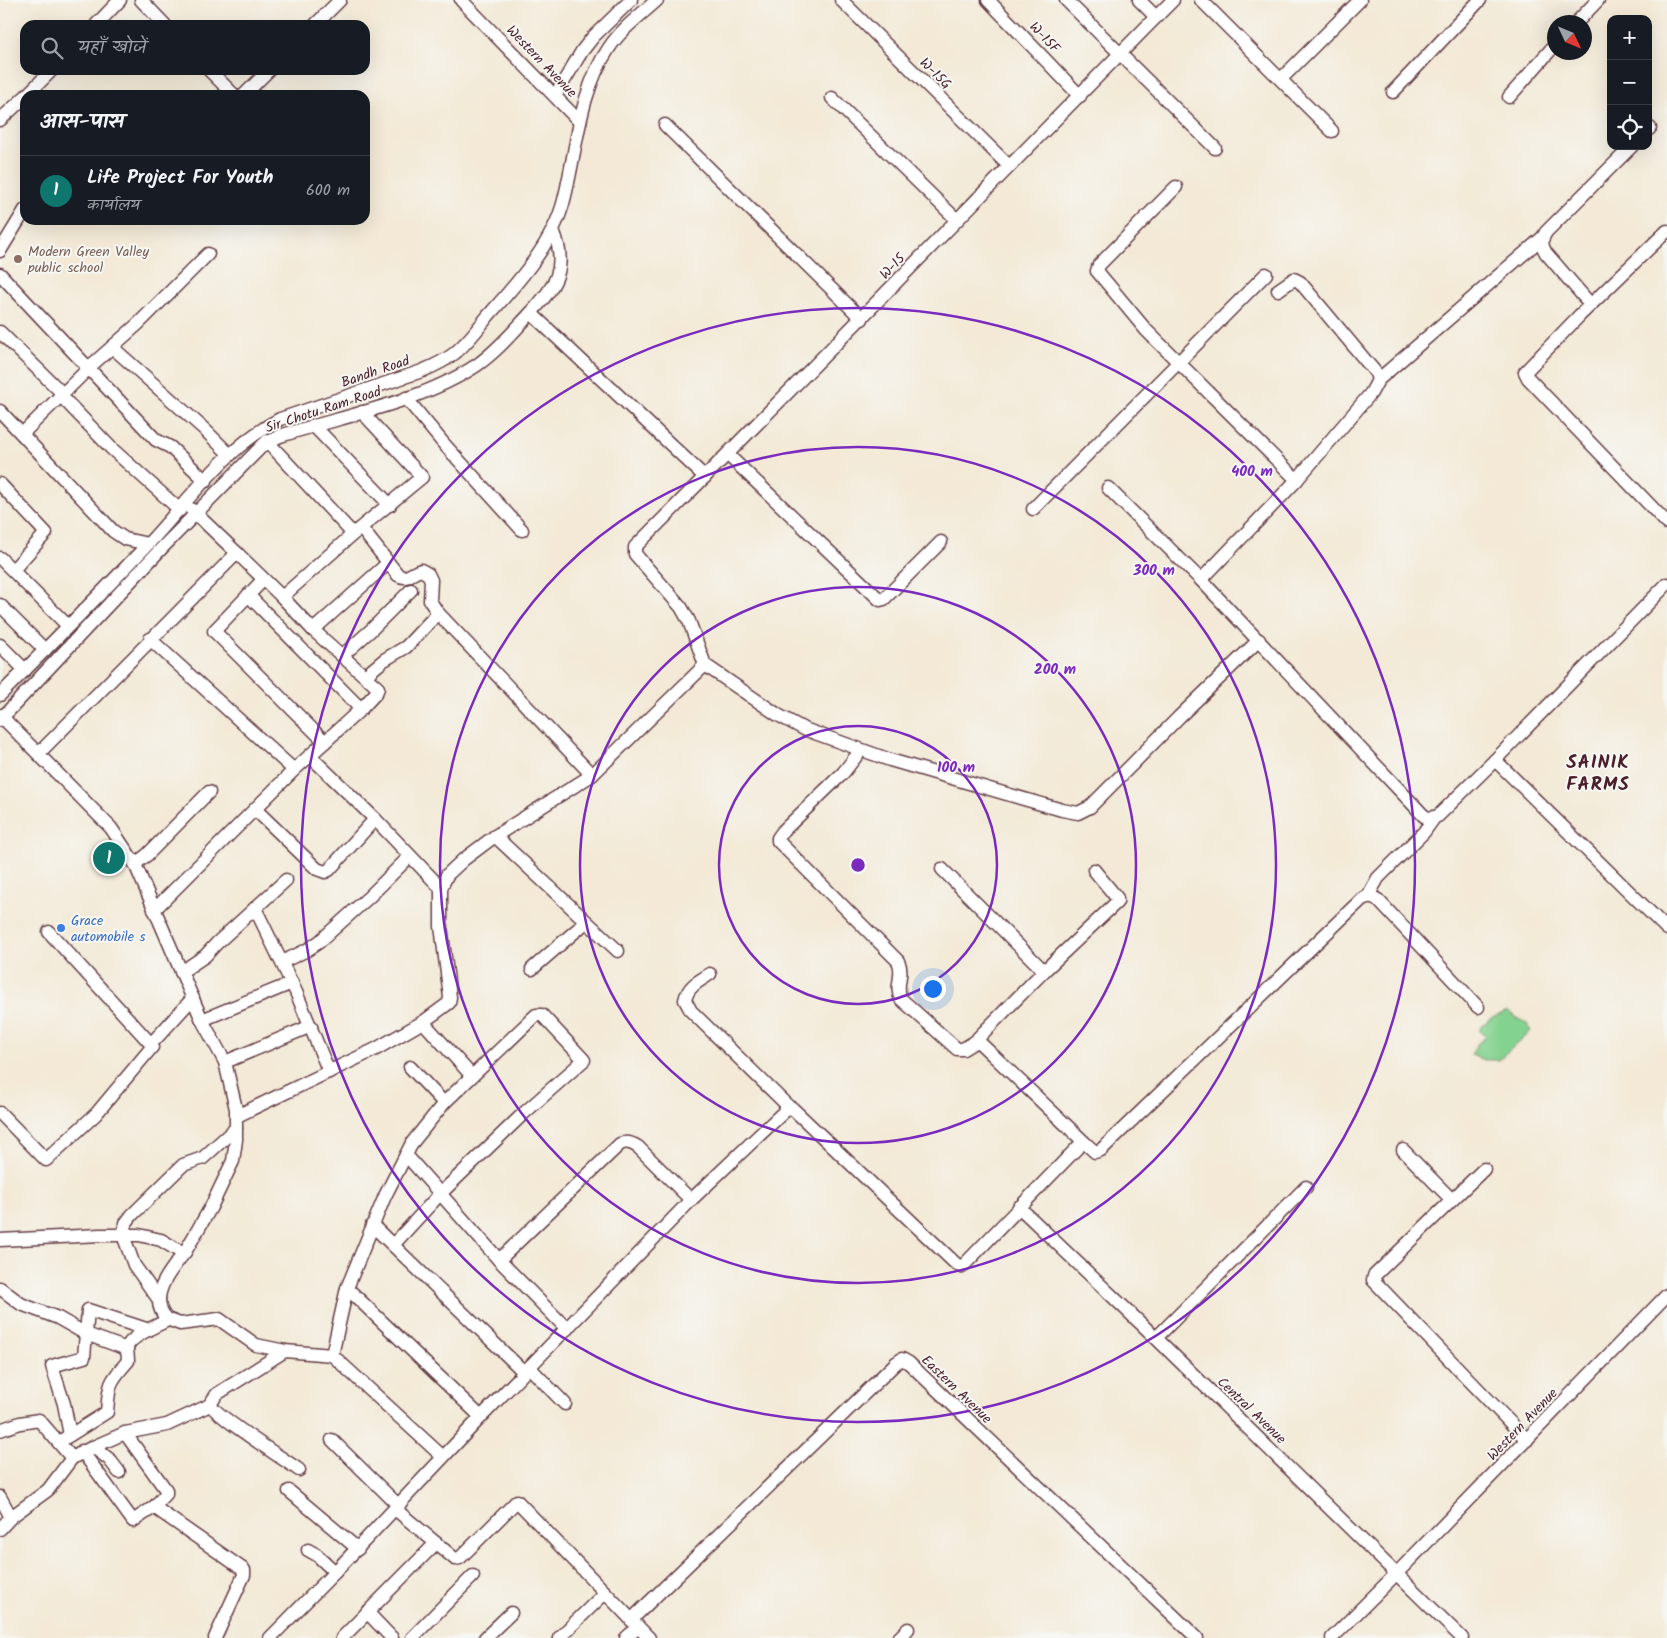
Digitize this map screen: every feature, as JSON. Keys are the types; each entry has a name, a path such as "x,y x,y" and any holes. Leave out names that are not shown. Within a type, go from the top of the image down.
{"street":[{"path":"101,20 120,0"},
{"path":"141,0 160,20"},
{"path":"320,20 340,0"},
{"name":"Western Avenue","path":"461,0 580,122"},
{"path":"555,96 582,51 593,37 631,0"},
{"name":"Bandh Road","path":"3,687 46,650 183,507 230,455 259,431 280,419 422,371 440,363 465,343 507,294 543,247 553,230 564,200 580,122 595,76 608,49 616,38 657,0"},
{"name":"W-15G","path":"841,0 1009,166"},
{"name":"W-15F","path":"988,0 1080,96"},
{"path":"1066,0 1215,148"},
{"path":"1139,0 1156,17"},
{"name":"W-15","path":"705,665 689,621 681,607 634,551 635,547 862,319 956,220 1173,0"},
{"path":"1201,0 1332,131"},
{"path":"1281,79 1360,0"},
{"path":"1393,92 1480,0"},
{"path":"1584,15 1598,0"},
{"path":"1509,97 1547,54"},
{"path":"32,90 47,75"},
{"path":"214,75 229,90"},
{"path":"249,90 264,75"},
{"path":"832,98 956,220"},
{"path":"0,120 20,102"},
{"path":"665,125 862,319"},
{"path":"1201,580 1296,480 1371,393 1378,380 1542,238 1628,150"},
{"path":"1176,187 1099,265 1097,271 1126,308 1177,363 1296,480"},
{"path":"0,251 20,218"},
{"name":"Sir Chotu Ram Road","path":"1,717 196,513 267,442 313,425 426,392 459,376 478,364 531,313 552,287 560,268 558,242 553,230"},
{"path":"1667,231 1528,368 1525,375 1667,523"},
{"path":"1542,238 1542,247 1546,253 1591,305"},
{"path":"22,434 61,394 138,324 208,254"},
{"path":"0,274 156,440 170,447 206,481"},
{"path":"1033,509 1266,274"},
{"path":"1278,290 1294,279 1300,282 1376,373 1378,380"},
{"path":"531,313 705,478"},
{"path":"0,332 112,449 183,507 196,513 282,597 312,630 366,675 378,688 376,693 361,709 294,770 154,910"},
{"path":"112,347 204,429 230,455"},
{"path":"406,398 444,444 522,530"},
{"path":"0,411 113,531 126,539 148,544"},
{"path":"282,597 422,476 362,412"},
{"path":"313,425 390,505"},
{"path":"267,442 357,531 400,577 408,577 422,570 428,574 430,580 430,601 438,613 592,776"},
{"path":"728,455 880,600 884,599 941,542"},
{"path":"0,484 46,534 13,570"},
{"path":"1108,488 1259,640 1424,816 1434,818"},
{"path":"39,753 237,553"},
{"path":"0,558 68,626"},
{"path":"312,630 388,563"},
{"path":"263,580 215,628 215,632 325,742"},
{"path":"978,1040 1084,1142 1096,1152 1101,1150 1355,906 1368,896 1378,878 1424,832 1434,818 1495,760 1667,584"},
{"path":"343,655 411,590"},
{"path":"248,595 361,709"},
{"path":"0,605 46,650"},
{"path":"366,675 384,660 406,647 438,613"},
{"path":"150,639 294,770"},
{"path":"444,1457 332,1354 285,1351 252,1344 219,1319 180,1324 168,1320 163,1314 159,1300 134,1265 123,1235 126,1223 131,1216 177,1170 185,1164 203,1158 236,1122 376,1049 446,1007 450,1000 441,926 440,888 447,875 455,866 495,836 592,776 705,665 792,723 861,750 1053,808 1078,813 1090,807 1179,716 1259,640"},
{"path":"0,645 25,670"},
{"path":"1,717 39,753 111,828 135,864 202,1020 225,1062 235,1101 235,1150 231,1166 185,1252 167,1276 160,1291 159,1300"},
{"path":"861,750 843,773 783,831 778,838 778,842 898,960 902,973 897,990 901,999 957,1049 963,1049 978,1040 979,1036 1044,971 1118,902 1117,898 1094,870"},
{"path":"310,756 375,819 440,888"},
{"path":"1495,760 1667,929"},
{"path":"135,864 148,855 209,792"},
{"path":"256,810 317,869 325,872 329,870 375,819"},
{"path":"495,836 618,951"},
{"path":"282,962 319,942 370,896 410,856"},
{"path":"942,869 1044,971"},
{"path":"181,972 205,956 286,880"},
{"path":"1368,896 1378,900 1478,1006"},
{"path":"255,908 292,982 330,1072"},
{"path":"532,969 586,922"},
{"path":"49,932 112,1004 151,1044"},
{"path":"710,974 690,988 686,994 685,1000 687,1005 789,1107 959,1266 965,1265 1019,1207 1084,1142"},
{"path":"202,1020 292,982"},
{"path":"0,1113 46,1160 112,1096 150,1049 151,1044 193,998"},
{"path":"332,1354 347,1288 372,1225 412,1143 444,1103 538,1014 542,1015 584,1059 583,1062 523,1114 440,1194 393,1246"},
{"path":"423,1022 472,1076"},
{"path":"225,1062 311,1026"},
{"path":"410,1067 444,1103"},
{"path":"270,1638 358,1549 526,1369 691,1200 789,1107"},
{"path":"499,1260 596,1166 624,1142 628,1142 638,1148 691,1200"},
{"path":"1403,1150 1452,1200"},
{"path":"406,1155 499,1260 567,1329"},
{"path":"1484,1169 1372,1280 1527,1440"},
{"path":"1156,1338 1306,1187"},
{"name":"Central Avenue","path":"1019,1207 1156,1338 1462,1638"},
{"path":"372,1225 565,1404"},
{"path":"0,1240 123,1235 154,1238 181,1252 185,1252"},
{"path":"0,1288 21,1304 58,1318 86,1334 127,1349"},
{"path":"347,1288 481,1417"},
{"name":"Western Avenue","path":"1397,1573 1667,1295"},
{"path":"70,1435 64,1404 52,1366 84,1357 88,1310 149,1330"},
{"path":"59,1442 107,1412 111,1382 117,1372 128,1361 127,1349 133,1339 168,1320"},
{"path":"210,1406 212,1399 217,1394 285,1351"},
{"name":"Eastern Avenue","path":"635,1624 888,1370 902,1359 1197,1638"},
{"path":"0,1529 11,1517 48,1490 83,1452 125,1433 167,1425 210,1406"},
{"path":"210,1406 300,1470"},
{"path":"0,1430 20,1423 39,1420 59,1442 83,1452 109,1459 118,1472"},
{"path":"83,1452 133,1521 154,1507 166,1494 166,1490 125,1433"},
{"path":"332,1440 397,1508 455,1559 460,1558 517,1501 649,1638"},
{"path":"289,1491 358,1549"},
{"path":"0,1497 11,1517"},
{"path":"154,1507 244,1570 244,1574 215,1638"},
{"path":"342,1638 436,1544"},
{"path":"308,1550 317,1555 335,1572"},
{"path":"1332,1638 1397,1573"},
{"path":"412,1638 473,1576"},
{"path":"558,1638 605,1593"},
{"path":"367,1612 392,1638"},
{"path":"485,1638 511,1613"},
{"path":"626,1638 635,1624"}],"green space":[{"path":"1507,1011 1527,1024 1531,1031 1499,1060 1484,1060 1471,1055 1477,1044 1486,1037 1479,1030 1488,1020"}],"place":[{"name":"Modern Green Valley public school","path":"18,259"},
{"name":"Life Project For Youth","path":"109,858"},
{"name":"Grace automobile s","path":"61,928"}],"district":[{"name":"SAINIK FARMS","path":"1598,772"}]}
